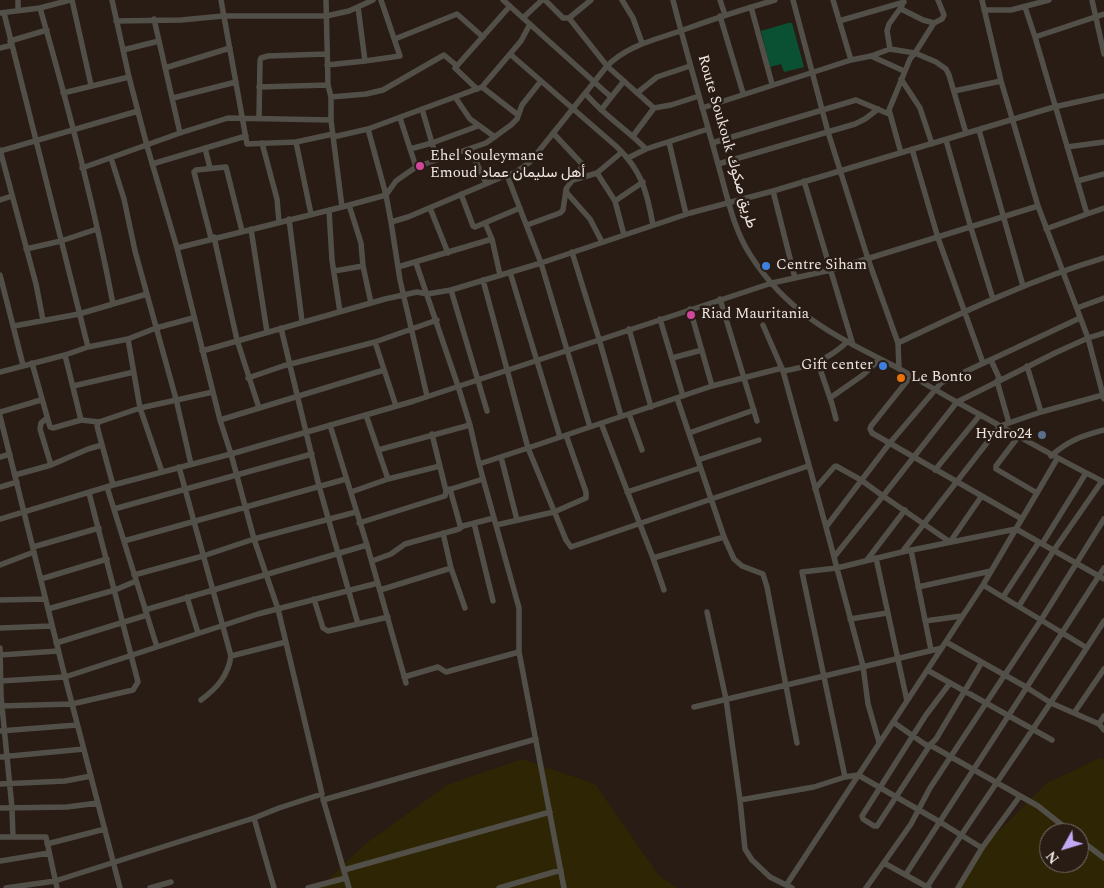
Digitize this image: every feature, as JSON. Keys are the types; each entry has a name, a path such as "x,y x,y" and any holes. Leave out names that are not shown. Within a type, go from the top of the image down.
{"street":[{"path":"18,0 18,10"},
{"path":"88,347 2,13 40,8 72,0 91,85"},
{"path":"112,0 129,77 177,248 220,420 232,454 254,539 278,609 322,797 349,888"},
{"path":"221,0 248,144 296,142 368,129 480,88 523,39 530,24"},
{"path":"326,0 328,85 331,97 331,120 342,207"},
{"path":"116,21 181,20 223,16 326,16 349,11 373,0"},
{"path":"327,65 399,57 382,0"},
{"path":"504,0 611,98"},
{"path":"523,18 542,0"},
{"path":"545,0 562,18 568,18 590,0"},
{"path":"622,0 633,18 642,43"},
{"name":"Route Soukouk طريق صكوك","path":"673,0 729,202 743,242 751,256 772,283 796,308 818,325 1051,456 1103,482"},
{"path":"720,0 743,94"},
{"path":"391,222 516,172 530,162 607,66 618,55 642,43 753,4 775,0"},
{"path":"793,0 828,132 868,259 898,343 899,369"},
{"path":"832,0 851,60"},
{"path":"901,153 889,114 890,105 910,59 934,23 942,19 944,14 938,0"},
{"path":"902,552 1000,426 1042,412 1104,397 1101,373 1038,206 1001,81 982,0"},
{"path":"984,10 1011,10 1049,0"},
{"path":"1092,0 1104,54"},
{"path":"839,21 903,1"},
{"path":"890,48 887,31 889,24 901,9 903,1"},
{"path":"753,4 772,84"},
{"path":"510,6 455,68 518,116"},
{"path":"1025,6 1087,214"},
{"path":"358,7 365,62"},
{"path":"40,8 73,130 113,304"},
{"path":"901,9 922,20 934,23"},
{"path":"395,39 457,14 483,37"},
{"path":"1035,37 1104,14"},
{"path":"568,18 607,66 654,108"},
{"path":"154,19 180,133"},
{"path":"0,48 47,30"},
{"path":"123,50 159,41"},
{"path":"165,68 230,48"},
{"path":"702,108 772,84 851,60 871,56 890,48 915,53 931,59 946,70 966,133"},
{"path":"259,118 261,58 268,56 326,54"},
{"path":"331,97 366,94 383,90 444,54 457,66"},
{"path":"510,54 628,158 638,171 643,182 653,225"},
{"path":"871,56 904,71"},
{"path":"637,93 657,77 690,66"},
{"path":"63,92 129,77"},
{"path":"901,79 920,108 932,144"},
{"path":"177,248 289,219 350,206 386,195 396,181 416,167 486,143 511,126 518,116 522,105 541,81"},
{"path":"954,91 1001,81"},
{"path":"173,98 236,82"},
{"path":"601,110 624,82"},
{"path":"259,86 328,85"},
{"path":"586,94 601,110 646,149"},
{"path":"633,136 654,108 672,105 699,96"},
{"path":"202,351 302,321 403,295 417,292 426,294 451,290 541,263 686,214 773,191 1054,107 1104,96"},
{"path":"455,97 470,119 495,137"},
{"path":"712,142 857,99 889,114"},
{"path":"422,109 436,160"},
{"path":"718,164 855,124 878,109"},
{"path":"42,320 36,284 0,151 138,111"},
{"path":"82,168 228,118 331,120"},
{"path":"400,118 416,167"},
{"path":"410,149 478,126"},
{"path":"368,129 386,195 403,295 427,396"},
{"path":"628,158 646,149 708,129"},
{"path":"979,130 1023,286"},
{"path":"527,225 560,213 563,210 566,189 583,165 553,133"},
{"path":"152,164 246,136"},
{"path":"946,140 994,299"},
{"path":"296,142 311,214"},
{"path":"669,142 686,214"},
{"path":"1067,147 1104,142"},
{"path":"262,144 277,199 278,222"},
{"path":"205,148 210,168"},
{"path":"470,149 486,183"},
{"path":"912,150 938,238 983,363"},
{"path":"572,181 597,173 622,152"},
{"path":"111,158 124,198 135,251 176,399 191,464"},
{"path":"242,231 227,169 224,166 196,170 194,172 237,340 258,408"},
{"path":"597,173 614,201 624,235"},
{"path":"1077,181 1104,174"},
{"path":"507,175 541,263 590,427"},
{"path":"478,464 712,386 745,377 818,363 850,344 831,270 804,181"},
{"path":"614,201 643,182"},
{"path":"566,189 569,196 590,219 602,242"},
{"path":"773,191 795,278"},
{"path":"461,194 473,226 477,227 520,208"},
{"path":"0,200 12,196"},
{"path":"350,206 361,243 363,266 371,303"},
{"path":"0,519 110,486 232,454 396,406 720,299 772,283 831,270 1038,206"},
{"path":"430,208 448,253"},
{"path":"1046,229 1104,208"},
{"path":"329,210 334,271 340,312"},
{"path":"289,219 302,321"},
{"path":"485,223 492,239 500,275"},
{"path":"26,249 61,241 97,229"},
{"path":"250,229 268,332"},
{"path":"398,267 492,239"},
{"path":"572,252 600,339 621,416"},
{"path":"898,343 1023,286 1063,270 1104,258"},
{"path":"416,263 437,320 470,425 478,464 519,608 519,652 564,888"},
{"path":"334,271 363,266"},
{"path":"496,525 554,512 586,498 586,492 563,436 536,359 510,272"},
{"path":"0,275 23,365"},
{"path":"483,280 528,448 570,547 808,466"},
{"path":"451,290 487,411"},
{"path":"14,326 79,314 147,294"},
{"path":"1077,308 1104,298"},
{"path":"720,299 757,421"},
{"path":"690,309 712,386"},
{"path":"0,372 88,347 128,340 156,328 193,318"},
{"path":"826,528 889,444 935,390 946,380 1080,318"},
{"path":"660,319 672,358 689,433 724,537 734,559 742,566 763,574 768,587 797,743"},
{"path":"248,378 290,364 375,342 437,320"},
{"path":"763,325 782,370 826,528 862,666 868,704 879,742"},
{"path":"281,328 319,486 358,624"},
{"path":"629,329 652,406"},
{"path":"834,558 957,402 1027,366 1088,338 1104,333"},
{"path":"128,340 140,408 162,472"},
{"path":"375,342 396,406"},
{"path":"672,358 702,350"},
{"path":"65,355 81,420"},
{"path":"830,398 863,375 880,359"},
{"path":"992,360 999,380 1009,423"},
{"path":"32,363 46,419 50,427 53,428 81,420 99,422 140,408 213,392"},
{"path":"818,363 836,420"},
{"path":"1027,366 1042,412"},
{"path":"220,420 384,370"},
{"path":"73,386 134,372"},
{"path":"911,376 871,426 872,433 1022,519"},
{"path":"0,412 41,400"},
{"path":"689,433 754,410"},
{"path":"629,414 642,450"},
{"path":"366,415 388,479"},
{"path":"935,470 980,415"},
{"path":"0,416 58,651 120,888"},
{"path":"46,419 41,423 40,429 51,465"},
{"path":"99,422 97,425 114,509 157,647"},
{"path":"601,423 664,590"},
{"path":"330,425 372,561 405,680 438,667 446,672 519,652"},
{"path":"378,450 470,425"},
{"path":"1051,456 1065,444 1079,437 1104,430"},
{"path":"432,434 458,523 463,526"},
{"path":"1018,437 996,466 996,469 1037,493"},
{"path":"698,460 759,440"},
{"path":"15,475 51,465 102,445"},
{"path":"0,457 10,454"},
{"path":"114,509 312,454"},
{"path":"501,457 517,520"},
{"path":"707,612 726,699 745,849 752,860 770,876 789,886 879,742 983,585 1057,459"},
{"path":"351,492 388,479 440,466"},
{"path":"815,489 836,466 861,480 950,542"},
{"path":"180,467 231,656 229,668 221,682 201,700"},
{"path":"627,492 700,468"},
{"path":"1003,597 1041,543 1086,473"},
{"path":"124,541 346,479"},
{"path":"359,523 443,498 448,490 483,479"},
{"path":"0,487 17,482"},
{"path":"1019,606 1054,550 1103,482"},
{"path":"1,706 72,704 133,690 138,682 89,493"},
{"path":"950,542 982,497"},
{"path":"867,560 905,510"},
{"path":"48,609 115,590 135,578 254,539 356,512"},
{"path":"372,561 391,554 405,544 494,518"},
{"path":"866,888 911,824 930,788 1041,620 1104,519"},
{"path":"474,523 493,601"},
{"path":"0,565 33,550 98,528"},
{"path":"845,777 802,572 837,568 911,550 1016,529 1101,577"},
{"path":"443,534 451,568 465,608"},
{"path":"653,558 724,537"},
{"path":"56,643 123,623 146,612 187,597 367,545"},
{"path":"911,550 931,650"},
{"path":"876,558 907,701"},
{"path":"40,579 107,559"},
{"path":"1,681 65,677 223,624 314,600 451,568"},
{"path":"906,874 1026,687 1101,577 1104,568"},
{"path":"918,587 991,572"},
{"path":"983,585 1087,648"},
{"path":"187,597 198,632"},
{"path":"0,600 45,599"},
{"path":"314,600 328,631 388,617"},
{"path":"850,618 888,613"},
{"path":"925,621 962,616"},
{"path":"884,863 928,888 1104,621"},
{"path":"0,628 52,626"},
{"path":"231,656 286,642"},
{"path":"946,642 1051,703 1099,724 1104,730"},
{"path":"0,648 2,731 10,784 12,837"},
{"path":"694,707 942,648"},
{"path":"0,655 58,651"},
{"path":"950,682 926,714 862,818 874,826 877,826 930,745 936,739 982,662"},
{"path":"1074,714 1104,669"},
{"path":"927,670 1052,740"},
{"path":"1099,724 1104,716"},
{"path":"893,722 926,745 930,745 951,756 1038,806 1059,823"},
{"path":"2,731 77,725"},
{"path":"6,888 55,881 114,864 280,808 536,739"},
{"path":"0,757 84,749"},
{"path":"740,800 814,787 858,775 982,848"},
{"path":"0,784 65,781 91,776"},
{"path":"958,888 982,848 1020,796"},
{"path":"0,808 67,807 98,803"},
{"path":"344,870 550,812"},
{"path":"254,818 274,888"},
{"path":"48,844 105,829"},
{"path":"0,837 46,837 57,888"},
{"path":"1089,847 1104,858"},
{"path":"0,861 49,853"},
{"path":"499,888 561,870"},
{"path":"308,888 346,878"},
{"path":"150,888 171,882"}],"green space":[{"path":"792,23 804,67 784,72 781,64 770,67 761,31"}],"sand":[{"path":"1100,758 1104,760 1104,888 956,888 973,857 1047,783"},
{"path":"522,759 595,784 660,877 678,888 320,888 364,845 447,785"}],"place":[{"name":"Ehel Souleymane Emoud أهل سليمان عماد","path":"420,166"},
{"name":"Centre Siham","path":"766,266"},
{"name":"Riad Mauritania","path":"691,315"},
{"name":"Gift center","path":"883,366"},
{"name":"Le Bonto","path":"901,378"},
{"name":"Hydro24","path":"1042,435"}]}
